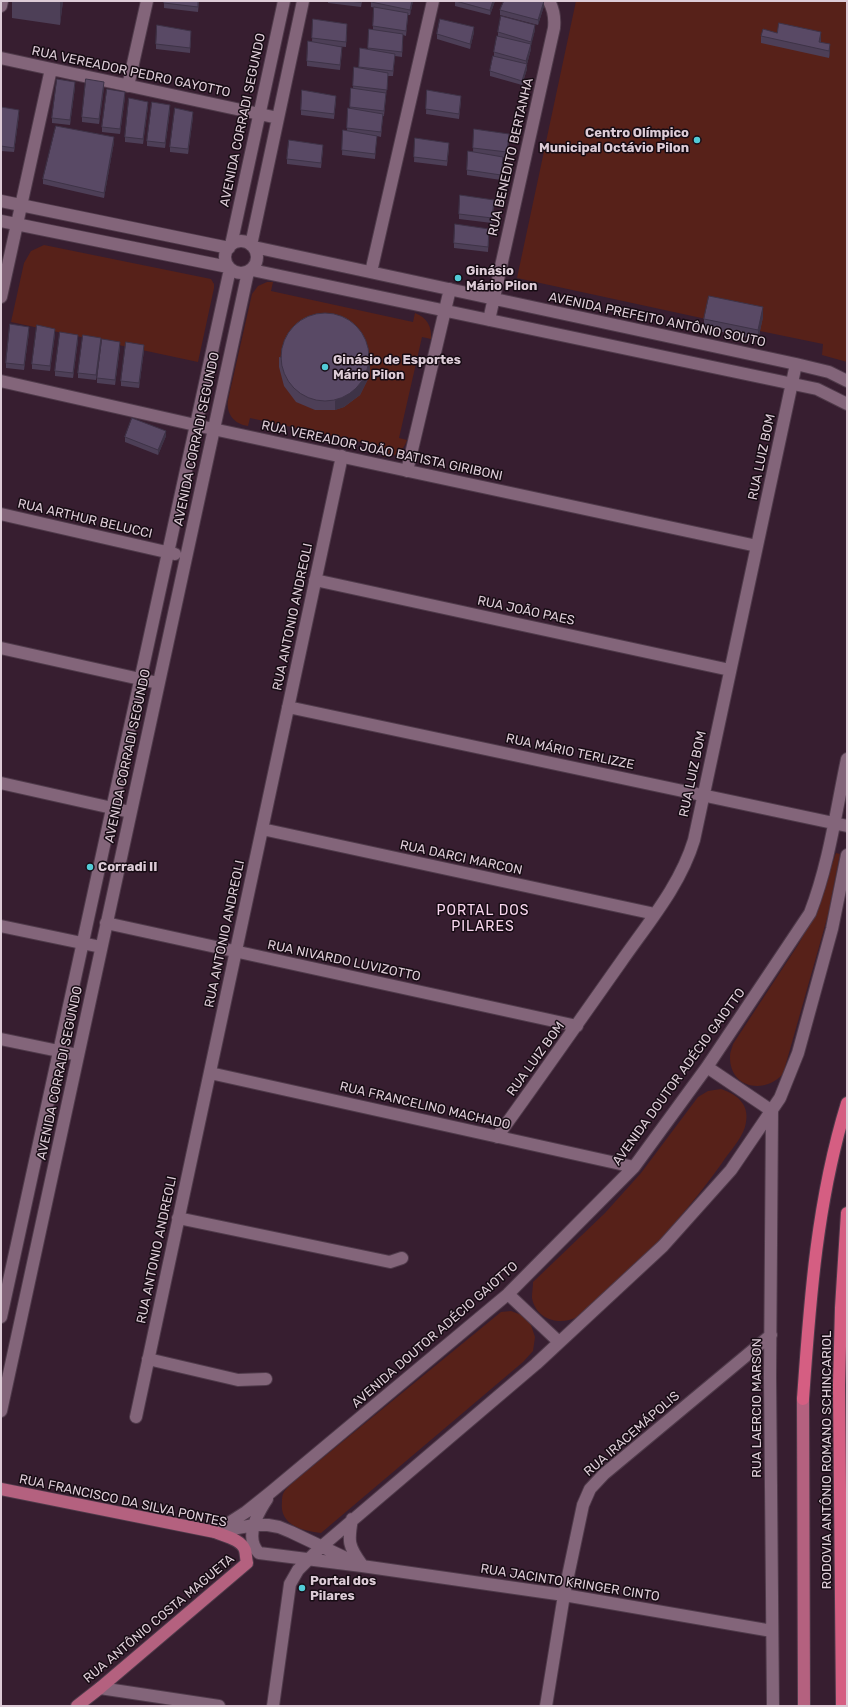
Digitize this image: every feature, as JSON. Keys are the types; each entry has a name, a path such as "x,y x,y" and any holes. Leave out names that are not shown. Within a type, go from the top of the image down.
{"highway":[{"path":"803,1399 810,1294 820,1216 837,1137 847,1103"},
{"name":"RODOVIA ANTÔNIO ROMANO SCHINCARIOL","path":"842,1706 840,1385 841,1308 847,1213"}],"main road":[{"path":"803,1399 804,1706"},
{"name":"RUA FRANCISCO DA SILVA PONTES","path":"1,1489 215,1532 242,1545 245,1550 247,1563"},
{"name":"RUA ANTÔNIO COSTA MAGUETA","path":"77,1706 247,1563"}],"street":[{"path":"1,6 2,1"},
{"path":"128,86 147,1"},
{"name":"AVENIDA CORRADI SEGUNDO","path":"230,246 284,1"},
{"path":"250,271 255,266 257,256 252,246 303,1"},
{"path":"371,272 433,1"},
{"name":"RUA BENEDITO BERTANHA","path":"489,320 554,28 554,9 549,1"},
{"name":"RUA VEREADOR PEDRO GAYOTTO","path":"1,58 278,118"},
{"path":"1,297 51,69"},
{"path":"1,201 230,246 239,242 252,246"},
{"path":"1,221 229,268 239,273 250,271 792,383 817,389 847,404"},
{"path":"229,268 225,257 230,246"},
{"name":"AVENIDA PREFEITO ANTÔNIO SOUTO","path":"252,246 796,364"},
{"name":"AVENIDA CORRADI SEGUNDO","path":"1,1317 5,1280 83,943 229,268"},
{"name":"AVENIDA CORRADI SEGUNDO","path":"1,1410 213,429 250,271"},
{"path":"408,471 450,289"},
{"path":"796,364 829,372 847,381"},
{"name":"RUA LUIZ BOM","path":"497,1137 655,914 688,861 694,840 796,364"},
{"name":"RUA VEREADOR JOÃO BATISTA GIRIBONI","path":"1,381 213,429 757,546"},
{"name":"RUA ANTONIO ANDREOLI","path":"136,1417 342,456"},
{"name":"RUA ARTHUR BELUCCI","path":"1,514 186,556"},
{"name":"RUA JOÃO PAES","path":"315,580 730,670"},
{"path":"1,648 158,683"},
{"name":"RUA MÁRIO TERLIZZE","path":"288,707 847,826"},
{"name":"AVENIDA DOUTOR ADÉCIO GAIOTTO","path":"215,1532 246,1512 271,1492 508,1294 634,1167 707,1067 810,913 824,871 847,759"},
{"path":"1,783 130,812"},
{"name":"RUA DARCI MARCON","path":"262,829 655,914"},
{"path":"273,1706 290,1584 298,1570 352,1519 536,1364 663,1246 731,1170 772,1111 780,1098 798,1053 832,929 847,855"},
{"name":"RUA NIVARDO LUVIZOTTO","path":"106,923 576,1026"},
{"path":"1,926 101,947"},
{"path":"1,1039 78,1055"},
{"path":"707,1067 772,1111"},
{"name":"RUA FRANCELINO MACHADO","path":"210,1073 634,1167"},
{"name":"RUA LAERCIO MARSON","path":"772,1111 770,1384 773,1706"},
{"path":"178,1218 390,1262 402,1258"},
{"path":"5,1280 28,1284"},
{"path":"508,1294 559,1342"},
{"name":"RUA IRACEMÁPOLIS","path":"546,1706 564,1595 583,1505 590,1489 604,1474 771,1335"},
{"path":"148,1359 238,1380 266,1379"},
{"path":"259,1553 254,1548 254,1525 259,1511 271,1492"},
{"path":"352,1519 350,1544 352,1552 362,1566"},
{"path":"215,1532 254,1525 280,1527 362,1566"},
{"path":"302,1537 306,1544 308,1559"},
{"name":"RUA JACINTO KRINGER CINTO","path":"259,1553 564,1595 772,1631"},
{"name":"RUA ANTÔNIO COSTA MAGUETA","path":"247,1563 259,1553"},
{"path":"100,1688 219,1706"}],"shaded area":[{"name":"Centro Olímpico Municipal Octávio Pilon","path":"576,1 847,1 847,362 822,355 823,344 760,331 758,340 704,328 706,319 517,278"},
{"path":"44,245 211,279 214,284 214,288 198,362 11,322 24,263 31,251"},
{"path":"267,282 273,282 271,291 413,322 415,313 426,320 430,326 431,339 422,337 399,438 407,440 403,448 398,453 382,457 384,447 250,418 248,426 235,421 232,418 228,410 228,400 252,294 258,286"},
{"path":"836,853 840,854 828,915 783,1074 775,1081 767,1085 749,1085 741,1081 735,1075 731,1067 730,1054 733,1044 798,945 814,916"},
{"path":"721,1089 727,1091 742,1102 746,1113 745,1127 738,1141 673,1225 646,1255 577,1317 570,1320 556,1321 538,1312 534,1306 532,1298 533,1282 605,1213 641,1173 698,1097 708,1091"},
{"path":"511,1311 524,1316 531,1325 535,1337 533,1351 523,1362 321,1533 307,1531 288,1521 282,1510 282,1497 283,1493 288,1487 501,1312"}],"building":[{"path":"164,1 198,1 198,7 164,3"},
{"path":"371,1 412,1 410,10"},
{"path":"456,1 493,1 490,10"},
{"path":"504,1 544,1 538,20 500,10"},
{"path":"374,7 408,13 406,31 373,26"},
{"path":"501,16 535,25 531,42 498,32"},
{"path":"313,19 347,24 346,42 312,38"},
{"path":"440,19 474,27 470,44 437,34"},
{"path":"779,23 821,32 819,42 830,44 829,51 761,36 763,29 777,33"},
{"path":"157,25 191,31 190,48 156,44"},
{"path":"369,29 403,34 402,52 368,48"},
{"path":"497,36 531,44 526,61 494,52"},
{"path":"308,41 342,47 340,65 307,61"},
{"path":"360,48 395,54 393,71 359,67"},
{"path":"493,56 527,64 522,81 490,71"},
{"path":"354,67 388,73 387,90 353,86"},
{"path":"57,79 75,82 70,120 52,118"},
{"path":"86,79 104,82 99,119 82,117"},
{"path":"351,88 386,93 384,111 350,107"},
{"path":"107,89 125,92 120,129 102,127"},
{"path":"302,90 336,96 334,114 301,110"},
{"path":"427,90 461,96 459,114 426,109"},
{"path":"129,98 148,102 143,139 125,137"},
{"path":"152,102 170,105 165,143 147,141"},
{"path":"1,107 19,110 14,148 1,146"},
{"path":"175,108 193,112 188,149 170,147"},
{"path":"348,108 383,114 381,132 347,128"},
{"path":"56,126 114,137 104,193 43,179"},
{"path":"474,129 509,134 507,152 473,148"},
{"path":"343,130 377,136 375,154 342,150"},
{"path":"415,138 449,143 447,161 414,157"},
{"path":"289,140 323,145 321,163 287,159"},
{"path":"468,151 503,157 501,175 467,170"},
{"path":"460,195 494,200 492,218 459,214"},
{"path":"455,224 489,229 488,247 454,243"},
{"path":"709,296 763,307 758,330 704,319"},
{"name":"Ginásio de Esportes Mário Pilon","path":"316,313 334,313 350,320 362,332 369,348 369,366 362,382 350,394 334,401 316,401 300,394 288,382 281,366 281,348 288,332 300,320"},
{"path":"10,324 29,327 24,365 6,363"},
{"path":"37,325 55,329 50,366 32,364"},
{"path":"60,332 78,335 73,373 55,371"},
{"path":"83,335 101,338 96,375 78,373"},
{"path":"102,339 120,342 115,380 97,378"},
{"path":"126,342 144,345 139,383 121,381"},
{"path":"132,418 166,431 158,450 125,437"}],"place":[{"name":"Centro Olímpico Municipal Octávio Pilon","path":"697,140"},
{"name":"Ginásio Mário Pilon","path":"458,278"},
{"name":"Ginásio de Esportes Mário Pilon","path":"325,367"},
{"name":"Corradi II","path":"90,867"},
{"name":"Portal dos Pilares","path":"302,1588"}],"district":[{"name":"PORTAL DOS PILARES","path":"483,920"}]}
